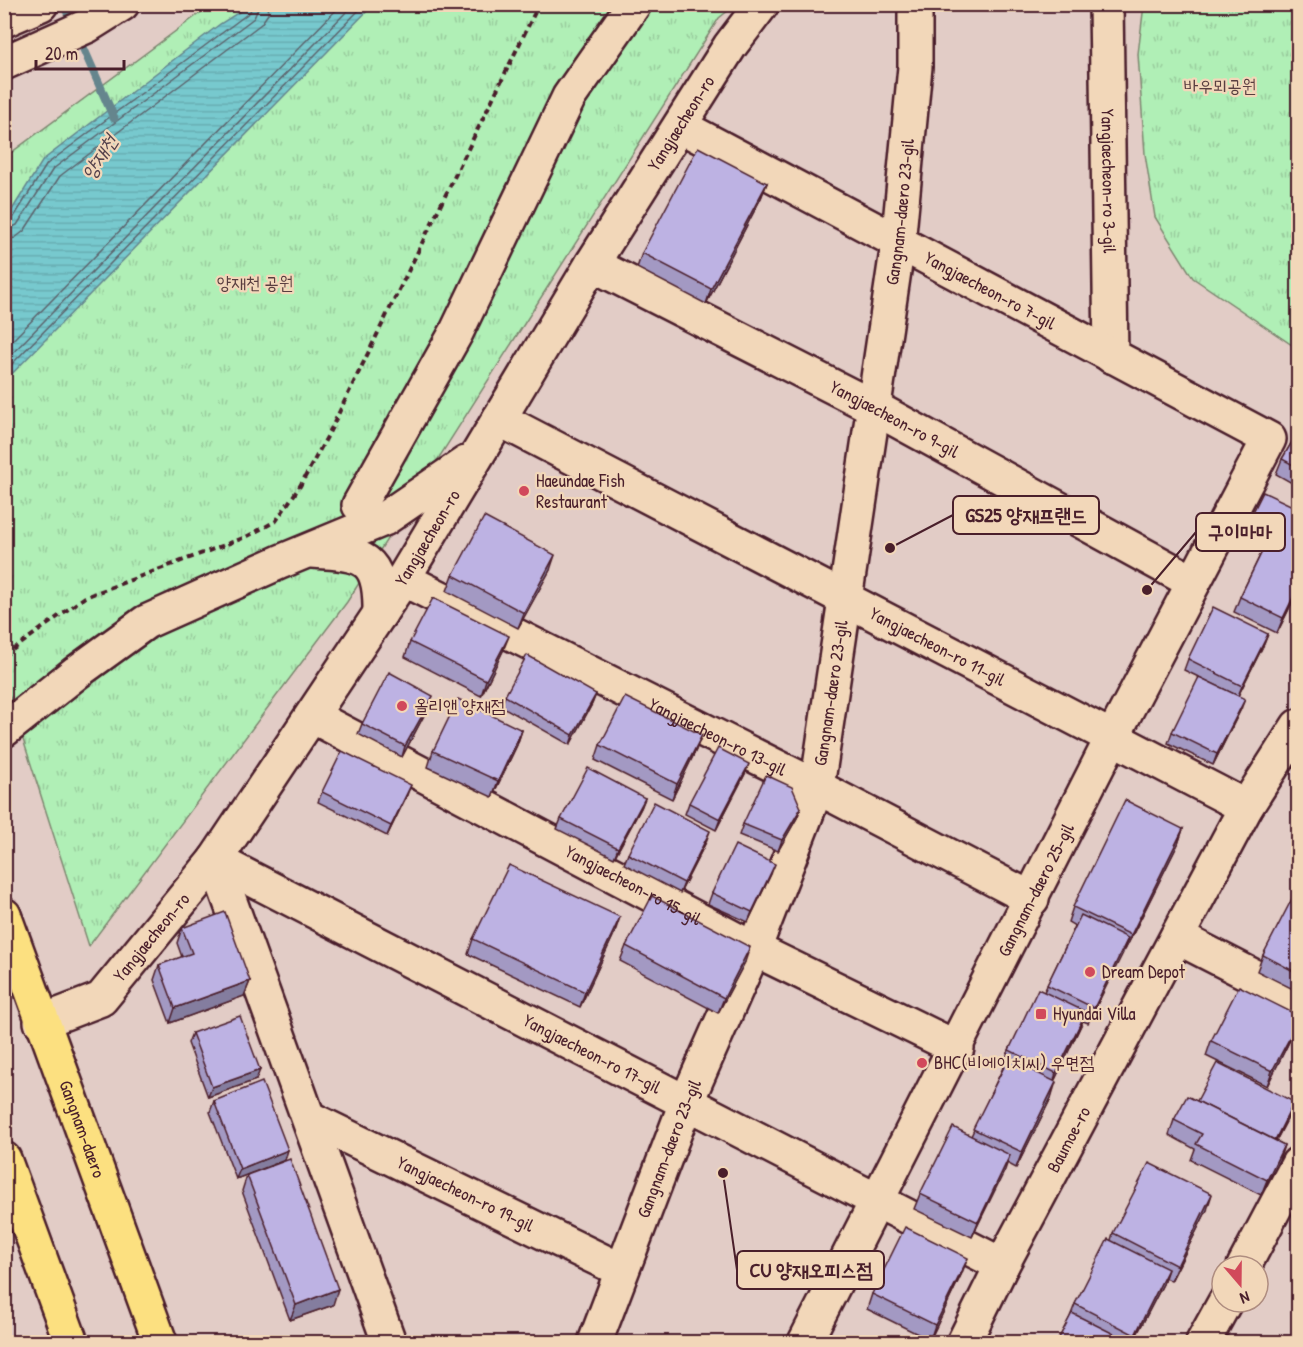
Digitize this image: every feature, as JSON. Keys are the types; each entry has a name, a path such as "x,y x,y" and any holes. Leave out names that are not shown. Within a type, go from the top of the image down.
{"main road":[{"name":"Gangnam-daero","path":"4,915 41,1022 160,1342"},
{"path":"4,1159 72,1342"}],"street":[{"path":"4,20 41,4"},
{"path":"4,63 87,26 122,4"},
{"path":"359,506 456,333 569,97 634,4"},
{"name":"Yangjaecheon-ro","path":"41,1022 101,999 216,860 403,579 592,264 730,46 762,4"},
{"name":"Gangnam-daero 23-gil","path":"595,1342 686,1103 754,949 817,787 898,244 915,67 915,4"},
{"name":"Yangjaecheon-ro 3-gil","path":"1106,4 1112,356"},
{"name":"Yangjaecheon-ro 7-gil","path":"680,126 898,244 1269,439"},
{"name":"Yangjaecheon-ro 9-gil","path":"592,264 873,407 1192,582"},
{"name":"Yangjaecheon-ro 11-gil","path":"499,419 1246,807"},
{"name":"Gangnam-daero 25-gil","path":"805,1342 957,1048 1192,582 1269,439"},
{"path":"4,730 77,672 146,622 307,550 384,519 477,455"},
{"path":"307,550 350,554 364,561 375,571 380,587 380,614"},
{"name":"Yangjaecheon-ro 13-gil","path":"403,579 817,787 1032,899"},
{"name":"Yangjaecheon-ro 15-gil","path":"312,716 754,949 957,1048"},
{"name":"Baumoe-ro","path":"964,1342 1002,1266 1246,807 1299,726"},
{"path":"216,860 389,1342"},
{"name":"Yangjaecheon-ro 17-gil","path":"216,860 1002,1266"},
{"path":"1177,937 1299,999"},
{"name":"Yangjaecheon-ro 19-gil","path":"309,1118 621,1270"},
{"path":"1254,1254 1288,1211 1299,1164"},
{"path":"1203,1342 1218,1314"}],"path":[{"path":"4,657 85,597 246,537 276,520 300,486 333,425 539,4"}],"green space":[{"name":"양재천 공원","path":"211,5 735,5 719,18 347,602 89,946 5,683 4,158"},
{"name":"바우뫼공원","path":"1144,5 1298,5 1298,349 1193,278 1155,217 1145,154 1138,54"}],"water":[{"name":"양재천","path":"250,5 373,5 5,381 5,221 43,160 220,24"}],"building":[{"path":"698,147 767,183 711,289 642,253"},
{"path":"1299,430 1299,468 1282,459"},
{"path":"1263,492 1299,509 1299,585 1283,618 1240,597 1271,533 1248,522"},
{"path":"484,517 555,555 524,613 453,575"},
{"path":"433,598 509,636 486,680 410,642"},
{"path":"1213,607 1268,634 1242,686 1188,659"},
{"path":"527,655 596,694 573,735 505,696"},
{"path":"389,672 433,696 405,746 362,724"},
{"path":"1199,677 1245,699 1217,754 1172,732"},
{"path":"625,697 702,735 677,784 600,745"},
{"path":"458,699 522,730 498,781 433,751"},
{"path":"718,748 749,764 720,819 689,803"},
{"path":"342,751 411,785 391,826 322,792"},
{"path":"588,768 645,798 618,848 561,819"},
{"path":"766,775 792,787 801,808 782,840 743,824"},
{"path":"1125,800 1183,829 1131,935 1073,907"},
{"path":"654,802 710,831 684,883 628,854"},
{"path":"735,845 775,864 752,912 712,893"},
{"path":"509,865 620,917 585,992 473,939"},
{"path":"1296,891 1299,893 1299,974 1263,955"},
{"path":"652,896 750,947 724,998 626,946"},
{"path":"225,912 250,981 175,1008 159,965 192,953 182,928"},
{"path":"1081,915 1128,938 1094,1008 1047,985"},
{"path":"1239,986 1299,1016 1272,1071 1211,1041"},
{"path":"1038,989 1086,1012 1056,1073 1009,1050"},
{"path":"240,1016 260,1070 212,1087 192,1033"},
{"path":"1008,1059 1056,1082 1022,1152 973,1129"},
{"path":"1217,1063 1294,1102 1275,1140 1197,1101"},
{"path":"262,1082 288,1150 240,1169 214,1101"},
{"path":"1187,1096 1284,1145 1267,1180 1196,1144 1202,1134 1174,1120"},
{"path":"953,1127 1010,1155 978,1222 920,1194"},
{"path":"290,1159 338,1289 296,1305 247,1175"},
{"path":"1149,1163 1212,1194 1177,1266 1113,1233"},
{"path":"905,1227 968,1258 935,1325 872,1294"},
{"path":"1108,1239 1168,1269 1135,1335 1075,1304"},
{"path":"1072,1313 1130,1342 1057,1342"}],"waterway":[{"path":"64,4 114,118"}],"place":[{"name":"Haeundae Fish Restaurant","path":"524,491"},
{"name":"GS25 양재프랜드","path":"890,548"},
{"name":"구이마마","path":"1147,590"},
{"name":"올리앤 양재점","path":"402,706"},
{"name":"Dream Depot","path":"1090,972"},
{"name":"Hyundai Villa","path":"1041,1014"},
{"name":"BHC(비에이치씨) 우면점","path":"922,1063"},
{"name":"CU 양재오피스점","path":"723,1173"}]}
